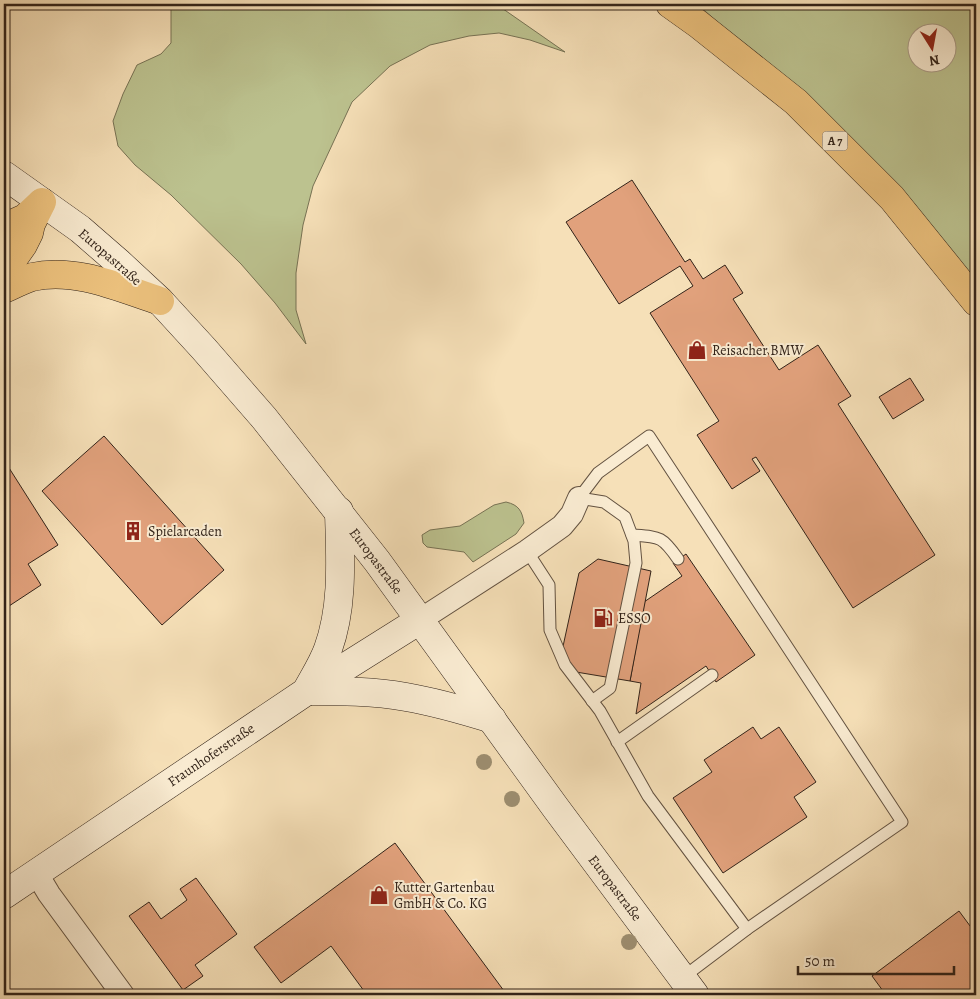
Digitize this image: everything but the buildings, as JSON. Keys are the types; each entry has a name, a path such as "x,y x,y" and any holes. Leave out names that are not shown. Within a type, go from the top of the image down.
{"highway":[{"name":"A 7","path":"670,4 796,102 892,198 976,302"},
{"path":"4,232 14,223 25,218 42,202"},
{"path":"4,272 23,245 42,202"},
{"path":"4,289 32,277 64,275 99,282 160,301"}],"main road":[{"name":"Europastraße","path":"4,175 80,229 160,301 264,418 339,511 689,987"},
{"path":"339,511 340,565 335,621 328,649 307,691 357,692 406,696 492,719"},
{"name":"Fraunhoferstraße","path":"4,895 307,691 420,620"}],"street":[{"path":"420,620 527,551 562,526 572,514 579,498"},
{"path":"37,874 49,894 123,995"}],"lane":[{"path":"592,700 610,688 636,563 634,541 624,517 604,502 579,498 598,473 649,436 902,822 747,929 689,987"},
{"path":"632,535 658,537 667,543 678,559"},
{"path":"527,551 549,584 550,630 565,665 592,700 648,796 747,929"},
{"path":"616,742 712,675"}],"green space":[{"path":"171,4 496,4 565,52 530,40 499,33 469,36 430,45 390,66 352,102 313,186 303,225 296,273 296,310 306,344 275,303 241,264 171,195 135,165 118,146 113,121 137,65 161,54 171,43"},
{"path":"697,4 976,4 976,281 752,52"},
{"path":"506,502 519,509 524,523 516,534 473,562 464,552 427,547 423,543 422,535 430,530 460,526 494,505"}],"place":[{"name":"Reisacher BMW","path":"697,350"},
{"name":"Spielarcaden","path":"133,531"},
{"name":"ESSO","path":"603,618"},
{"name":"Kutter Gartenbau GmbH & Co. KG","path":"379,895"}]}
